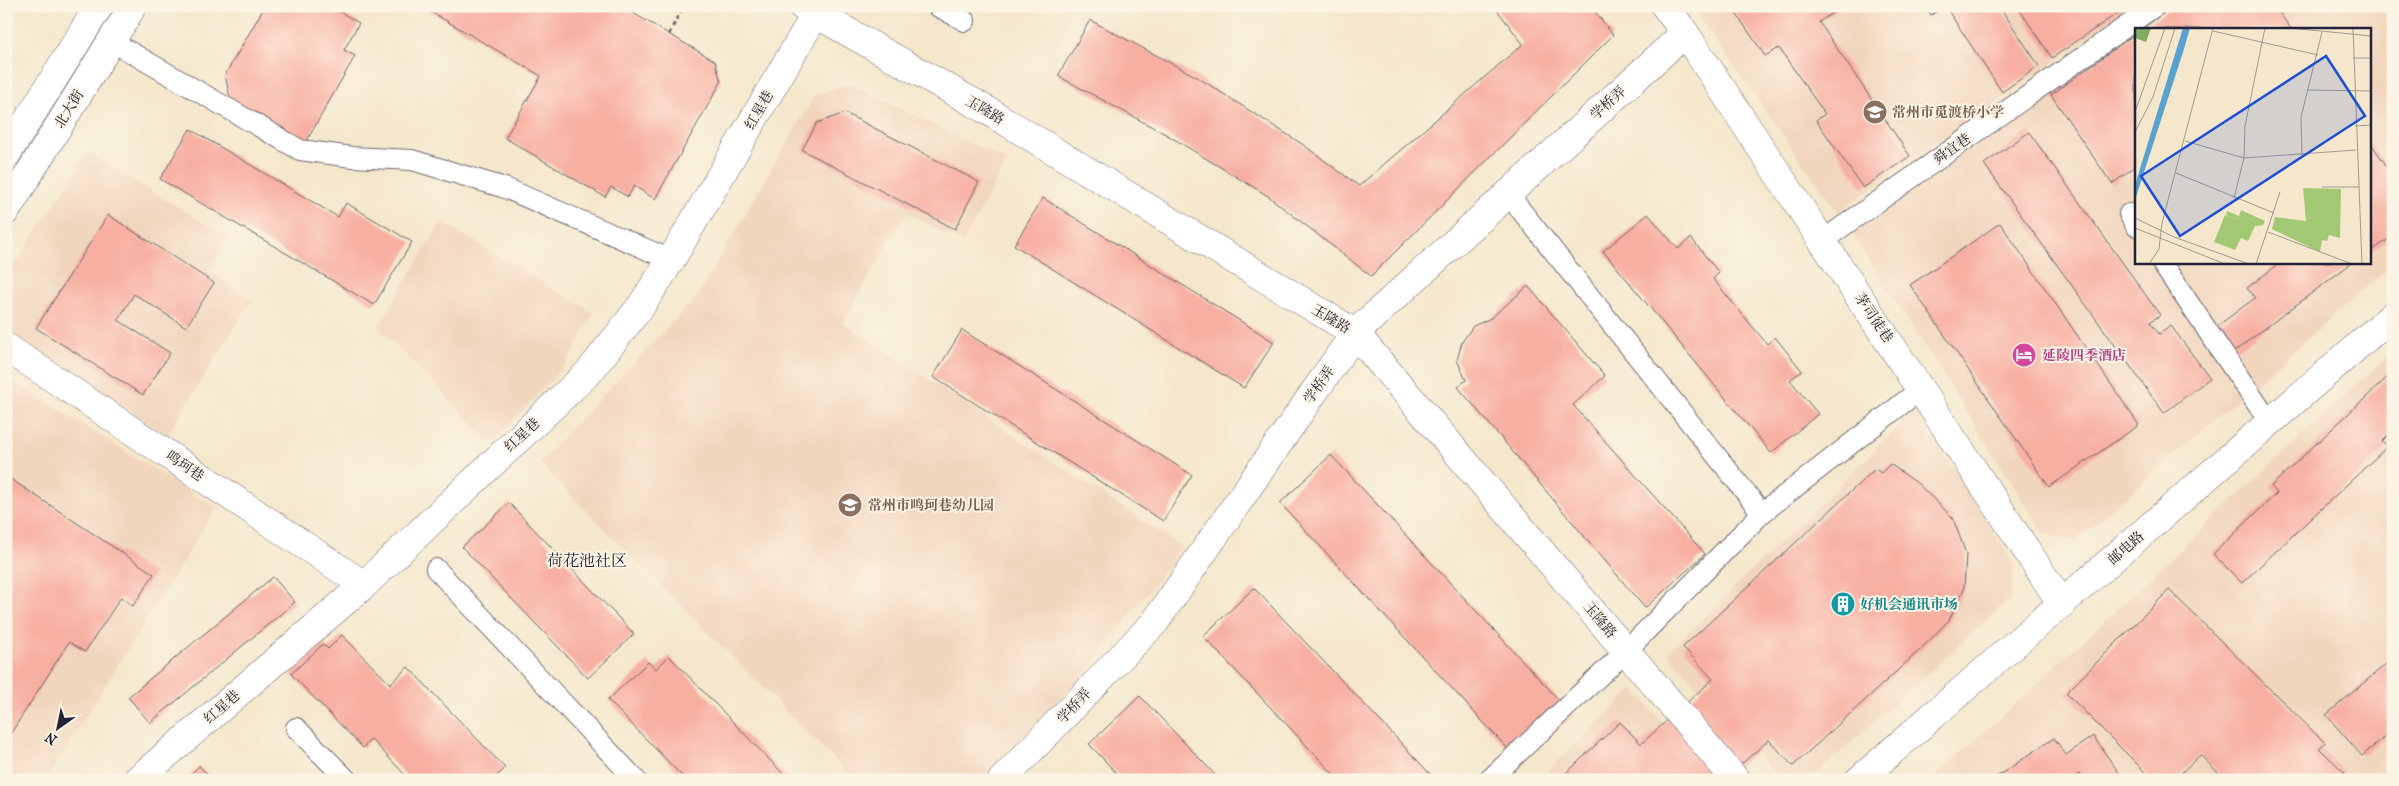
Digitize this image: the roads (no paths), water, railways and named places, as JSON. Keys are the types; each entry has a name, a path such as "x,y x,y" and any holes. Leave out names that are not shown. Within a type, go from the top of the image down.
{"street":[{"name":"北大街","path":"6,155 98,6"},
{"name":"北大街","path":"6,211 132,6"},
{"name":"茅司徒巷","path":"1665,6 2062,604"},
{"name":"红星巷","path":"137,780 364,585 590,371 641,306 672,260 813,8"},
{"name":"玉隆路","path":"813,8 990,112 1355,333 1736,780"},
{"name":"学桥弄","path":"1002,780 1155,622 1355,333 1684,33"},
{"name":"邮电路","path":"1859,780 2393,315"},
{"name":"鸣珂巷","path":"6,347 364,585"}],"lane":[{"path":"936,6 965,21"},
{"name":"舜宜巷","path":"1822,241 2155,6"},
{"path":"111,42 300,150 352,157 412,160 505,188 672,260"},
{"path":"1508,194 1762,513"},
{"path":"2162,264 2270,422"},
{"path":"1489,780 1626,651 1762,513 1921,389"},
{"path":"436,569 636,780"},
{"path":"296,728 347,780"}],"place":[{"name":"常州市觅渡桥小学","path":"1875,112"},
{"name":"延陵四季酒店","path":"2024,355"},
{"name":"常州市鸣珂巷幼儿园","path":"850,505"},
{"name":"好机会通讯市场","path":"1843,604"}],"district":[{"name":"荷花池社区","path":"587,560"}]}
